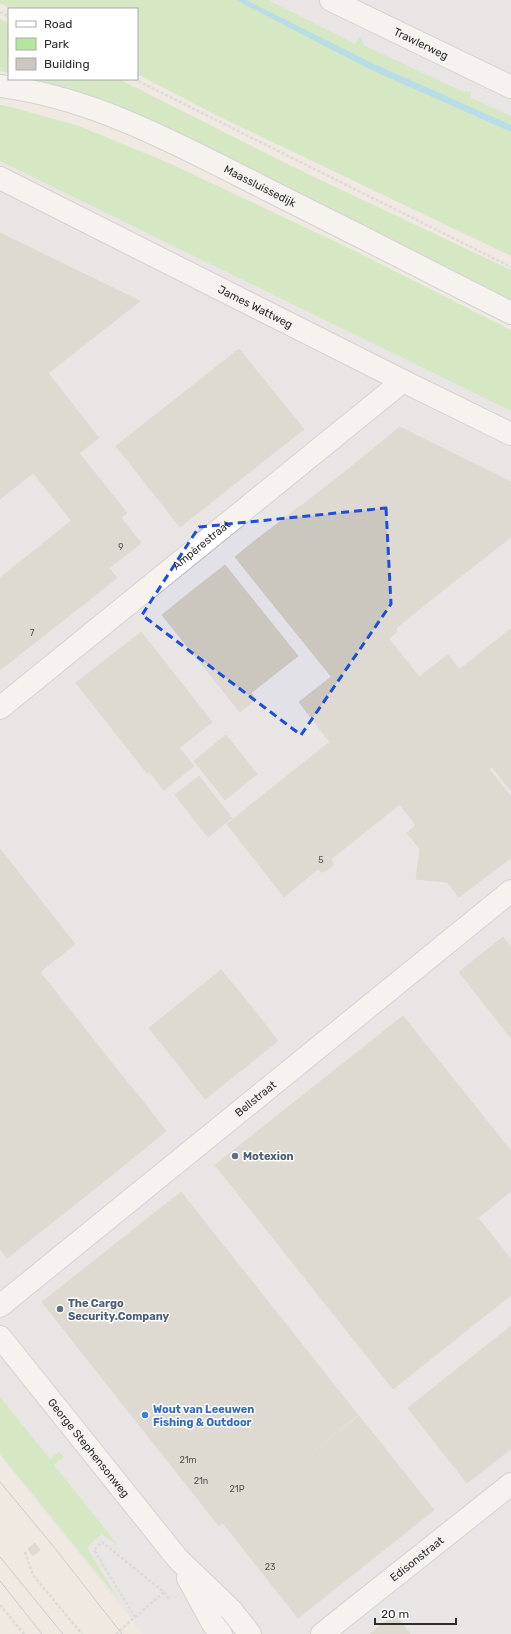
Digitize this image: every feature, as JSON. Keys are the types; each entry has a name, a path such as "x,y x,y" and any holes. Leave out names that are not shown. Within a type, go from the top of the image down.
{"street":[{"name":"Trawlerweg","path":"331,0 511,87"},
{"name":"Maassluissedijk","path":"0,86 28,89 117,116 202,156 511,313"},
{"name":"James Wattweg","path":"0,178 511,434"},
{"name":"Ampèrestraat","path":"0,708 403,381"},
{"name":"Bellstraat","path":"0,1306 511,891"},
{"name":"George Stephensonweg","path":"0,1338 178,1559 231,1610 250,1634"},
{"name":"Edisonstraat","path":"322,1634 511,1484"},
{"name":"George Stephensonweg","path":"178,1559 213,1624 221,1634"}],"path":[{"path":"136,80 511,267"},
{"path":"135,1617 94,1550 102,1542 164,1592 173,1604"},
{"path":"25,1552 33,1574 82,1634"},
{"path":"116,1634 164,1592"},
{"path":"0,1605 24,1634"}],"highlighted area":[{"path":"386,508 391,604 301,735 142,615 199,527"}],"shaded area":[{"path":"260,0 511,0 511,123"},
{"path":"0,146 511,397 511,1634 143,1634 0,1456"}],"green space":[{"path":"0,0 268,0 355,44 360,36 365,46 464,92 471,91 471,98 511,116 511,256 220,117 138,75 138,8 9,8 0,3"},
{"path":"0,19 8,23 8,73 0,71"},
{"path":"35,80 121,80 287,164 511,270 511,300 168,128 112,103"},
{"path":"0,105 79,126 171,164 355,251 511,330 511,411 0,161"},
{"path":"0,1397 50,1459 59,1452 64,1457 54,1465 118,1545 101,1534 87,1548 119,1600 0,1454"}],"water":[{"path":"236,0 246,0 372,63 511,125 511,132 369,69"}],"building":[{"path":"0,233 140,301 0,411"},
{"path":"239,349 304,429 180,527 116,446"},
{"path":"48,373 99,438 79,453 127,513 121,518 141,543 109,568 0,431 0,411"},
{"path":"400,427 511,482 511,537 437,595 341,475"},
{"path":"0,431 33,473 0,499"},
{"path":"341,475 437,595 396,628 397,632 299,507"},
{"path":"299,507 365,590 342,607 277,524"},
{"path":"71,521 117,578 0,670 0,578"},
{"path":"277,524 342,607 365,590 397,632 335,681 313,654 335,636 257,539"},
{"path":"257,539 335,636 313,654 235,557"},
{"path":"225,565 298,656 266,681 193,590"},
{"path":"193,590 266,681 251,693 256,699 240,712 162,615"},
{"path":"511,629 511,734 460,669"},
{"path":"141,632 212,722 179,748 108,658"},
{"path":"389,639 462,731 388,790 342,732 362,716 335,681"},
{"path":"448,655 511,734 511,751 492,767 419,677"},
{"path":"108,658 194,766 164,790 149,771 147,773 76,683"},
{"path":"331,677 362,716 330,742 299,702"},
{"path":"462,731 492,767 489,769 511,797 511,858 459,897 447,882 416,879 420,849 407,833 416,825 388,790"},
{"path":"342,732 400,804 331,859 333,866 324,872 321,872 318,869 284,897 227,824"},
{"path":"226,735 257,774 225,800 194,761"},
{"path":"511,751 511,791 492,767"},
{"path":"199,776 232,818 208,837 175,795"},
{"path":"0,849 75,944 0,1004"},
{"path":"503,937 511,947 511,1038 459,972"},
{"path":"221,970 250,1005 177,1063 149,1028"},
{"path":"40,972 115,1067 0,1158 0,1004"},
{"path":"250,1005 278,1041 205,1099 177,1063"},
{"path":"403,1016 511,1151 511,1191 478,1218 511,1259 511,1295 393,1389 215,1165"},
{"path":"115,1067 141,1099 0,1211 0,1158"},
{"path":"141,1099 166,1131 102,1183 76,1150"},
{"path":"76,1150 102,1183 7,1258 0,1249 0,1211"},
{"path":"181,1192 358,1415 219,1526 42,1302"},
{"path":"511,1326 511,1449 467,1483 408,1408"},
{"path":"359,1416 434,1510 298,1618 223,1523"},
{"path":"35,1543 40,1550 33,1556 28,1549"},
{"path":"395,1614 410,1634 370,1634"}],"tram line":[{"path":"0,1482 54,1547 122,1634"},
{"path":"0,1557 63,1634"},
{"path":"0,1581 42,1634"}],"place":[{"name":"Motexion","path":"235,1156"},
{"name":"The Cargo Security.Company","path":"60,1309"},
{"name":"Wout van Leeuwen Fishing & Outdoor","path":"145,1415"}]}
